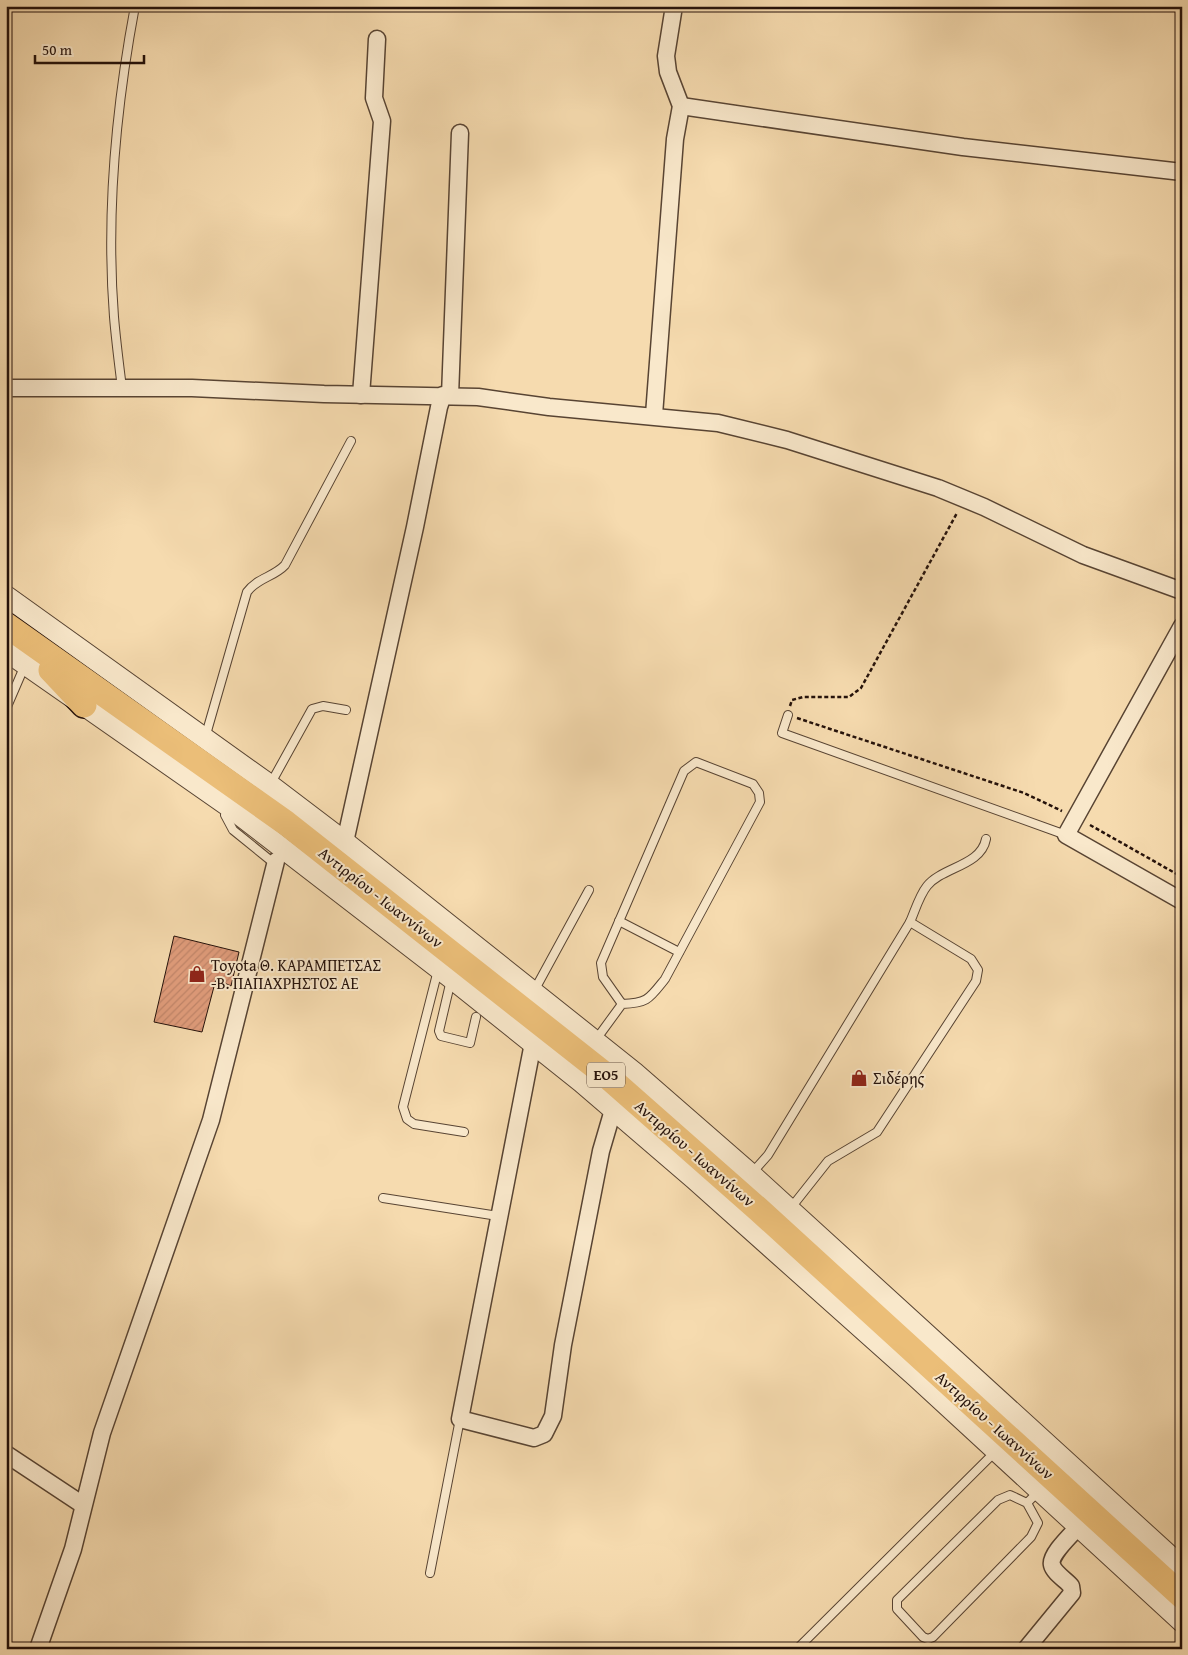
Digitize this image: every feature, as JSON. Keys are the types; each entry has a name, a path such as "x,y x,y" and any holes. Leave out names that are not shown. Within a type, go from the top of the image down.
{"main road":[{"path":"8,635 84,705"},
{"name":"Αντιρρίου - Ιωαννίνων","path":"8,635 286,823 607,1076 1170,1570 1182,1596"},
{"path":"1170,1570 1182,1585"},
{"path":"1170,1570 1182,1608"}],"street":[{"path":"654,415 675,139 681,106 666,65 674,6"},
{"path":"361,395 382,121 374,98 377,38"},
{"path":"681,106 963,147 1182,172"},
{"path":"345,842 415,526 439,407 447,395 460,133"},
{"path":"6,388 202,388 361,395 447,395 478,397 549,407 718,422 857,460 965,498 1083,554 1182,591"},
{"path":"6,596 270,785 345,842 595,1041 790,1209 1170,1570"},
{"path":"1182,626 1066,835 1182,901"},
{"path":"8,635 25,665 228,806 282,856 445,973 613,1110 792,1266 996,1451 1033,1497 1079,1526 1182,1622"},
{"path":"38,1649 73,1549 102,1433 211,1120 282,856"},
{"path":"533,1043 460,1419 534,1438 544,1434 549,1427 553,1416 564,1344 602,1151 613,1110"},
{"path":"6,1454 83,1505"},
{"path":"1026,1649 1072,1593 1071,1586 1055,1570 1052,1561 1055,1554 1079,1526"}],"lane":[{"path":"122,388 114,316 113,209 119,112 135,6"},
{"path":"205,738 247,592 253,584 276,573 285,565 351,441"},
{"path":"6,708 25,665"},
{"path":"270,785 312,709 323,706 346,710"},
{"path":"788,715 782,733 1066,835"},
{"path":"696,762 753,784 759,793 760,802 665,979 650,999 641,1003 622,1004 601,970 601,963 684,771 696,762"},
{"path":"751,1174 768,1155 910,922 927,886 944,873 978,854 985,846 986,839"},
{"path":"534,991 589,890"},
{"path":"619,921 679,952"},
{"path":"790,1209 828,1161 877,1132 976,981 978,970 971,959 910,922"},
{"path":"445,973 439,1031 441,1036 470,1043 476,1017"},
{"path":"445,973 403,1107 407,1119 414,1124 464,1132"},
{"path":"595,1041 622,1004"},
{"path":"383,1198 498,1216"},
{"path":"430,1573 460,1419"},
{"path":"797,1649 996,1451"},
{"path":"1010,1495 1033,1497 1038,1522 1030,1537 933,1637 928,1639 923,1637 897,1609 897,1600 998,1500 1010,1495"}],"path":[{"path":"965,498 861,688 848,697 803,697 792,700 788,715 1024,793 1076,818 1182,877"}],"building":[{"path":"174,936 239,952 231,986 216,979 202,1032 154,1022"}],"place":[{"name":"Toyota Θ. ΚΑΡΑΜΠΕΤΣΑΣ -Β. ΠΑΠΑΧΡΗΣΤΟΣ ΑΕ","path":"197,974"},
{"name":"Σιδέρης","path":"859,1078"}]}
